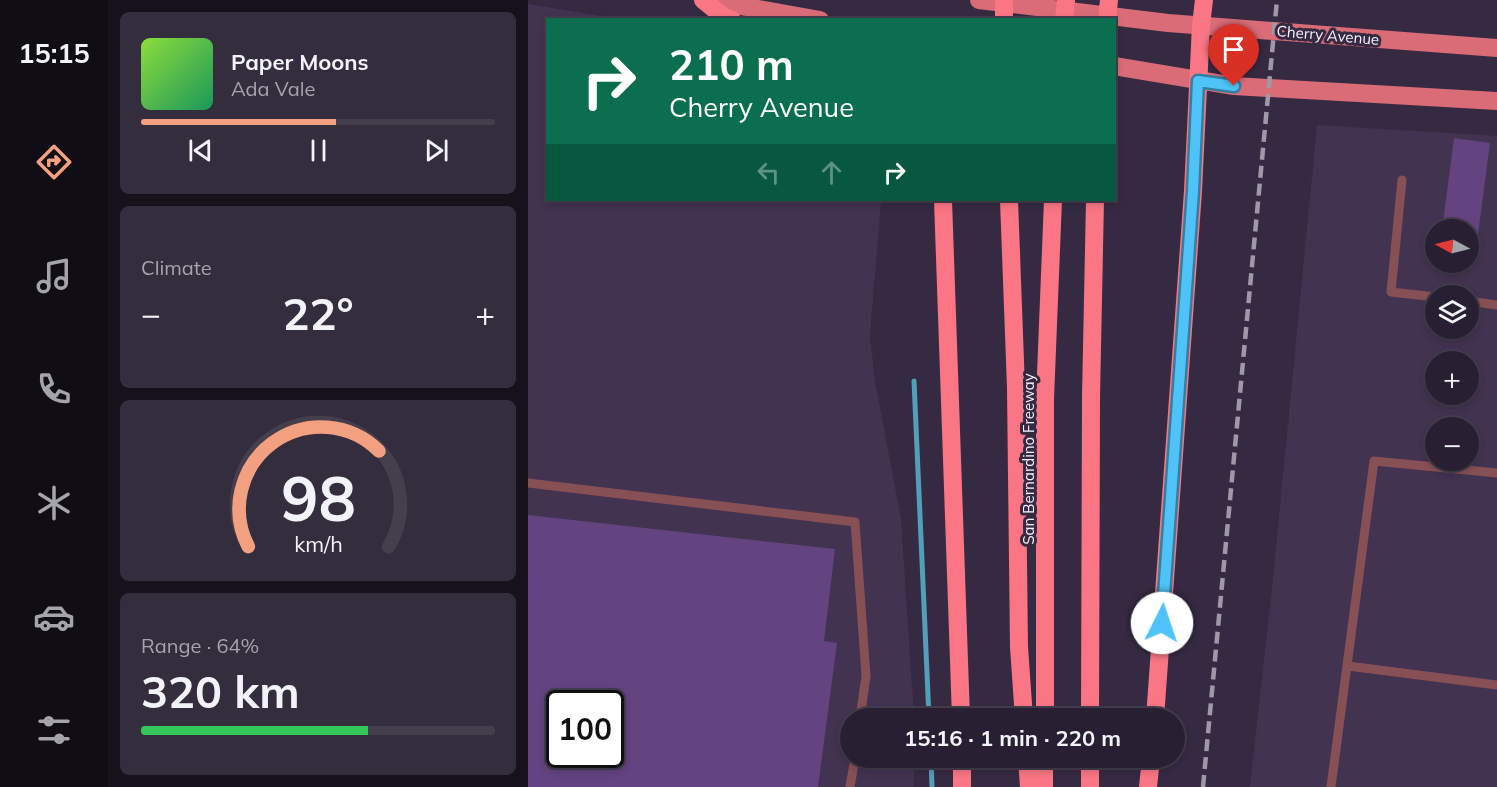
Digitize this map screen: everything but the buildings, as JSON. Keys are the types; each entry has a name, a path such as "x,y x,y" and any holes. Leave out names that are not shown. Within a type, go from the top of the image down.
{"highway":[{"path":"705,0 727,18"},
{"path":"1004,0 1004,18"},
{"path":"1064,18 1066,0"},
{"path":"1107,18 1109,0"},
{"path":"1156,708 1193,191 1204,0"},
{"path":"943,201 961,708"},
{"path":"1009,201 1016,400 1019,647 1023,708"},
{"name":"San Bernardino Freeway","path":"1045,708 1045,399 1053,201"},
{"path":"1090,708 1090,397 1095,201"},
{"path":"962,768 962,787"},
{"path":"1028,768 1029,787"},
{"path":"1044,768 1044,787"},
{"path":"1090,768 1090,787"},
{"path":"1148,787 1150,768"}],"main road":[{"path":"705,0 808,18"},
{"name":"Cherry Avenue","path":"980,0 1168,23 1497,48"},
{"path":"1116,66 1234,86 1497,101"}],"lane":[{"path":"1402,180 1391,292 1425,296"},
{"path":"1479,302 1497,304"},
{"path":"1331,787 1374,460 1497,473"},
{"path":"528,483 855,522 866,676 861,708"},
{"path":"1348,666 1497,685"},
{"path":"850,787 853,768"}],"shaded area":[{"path":"528,4 614,18 546,18 546,201 881,201 870,335 875,381 901,519 913,708 840,708 840,768 914,768 914,787 528,787"},
{"path":"1317,125 1497,136 1497,787 1250,787 1272,589"}],"waterway":[{"path":"914,381 929,708"},
{"path":"931,768 932,787"}],"railway":[{"path":"1203,787 1277,0"}],"route":[{"path":"1162,623 1193,191 1198,81 1234,86"}]}
